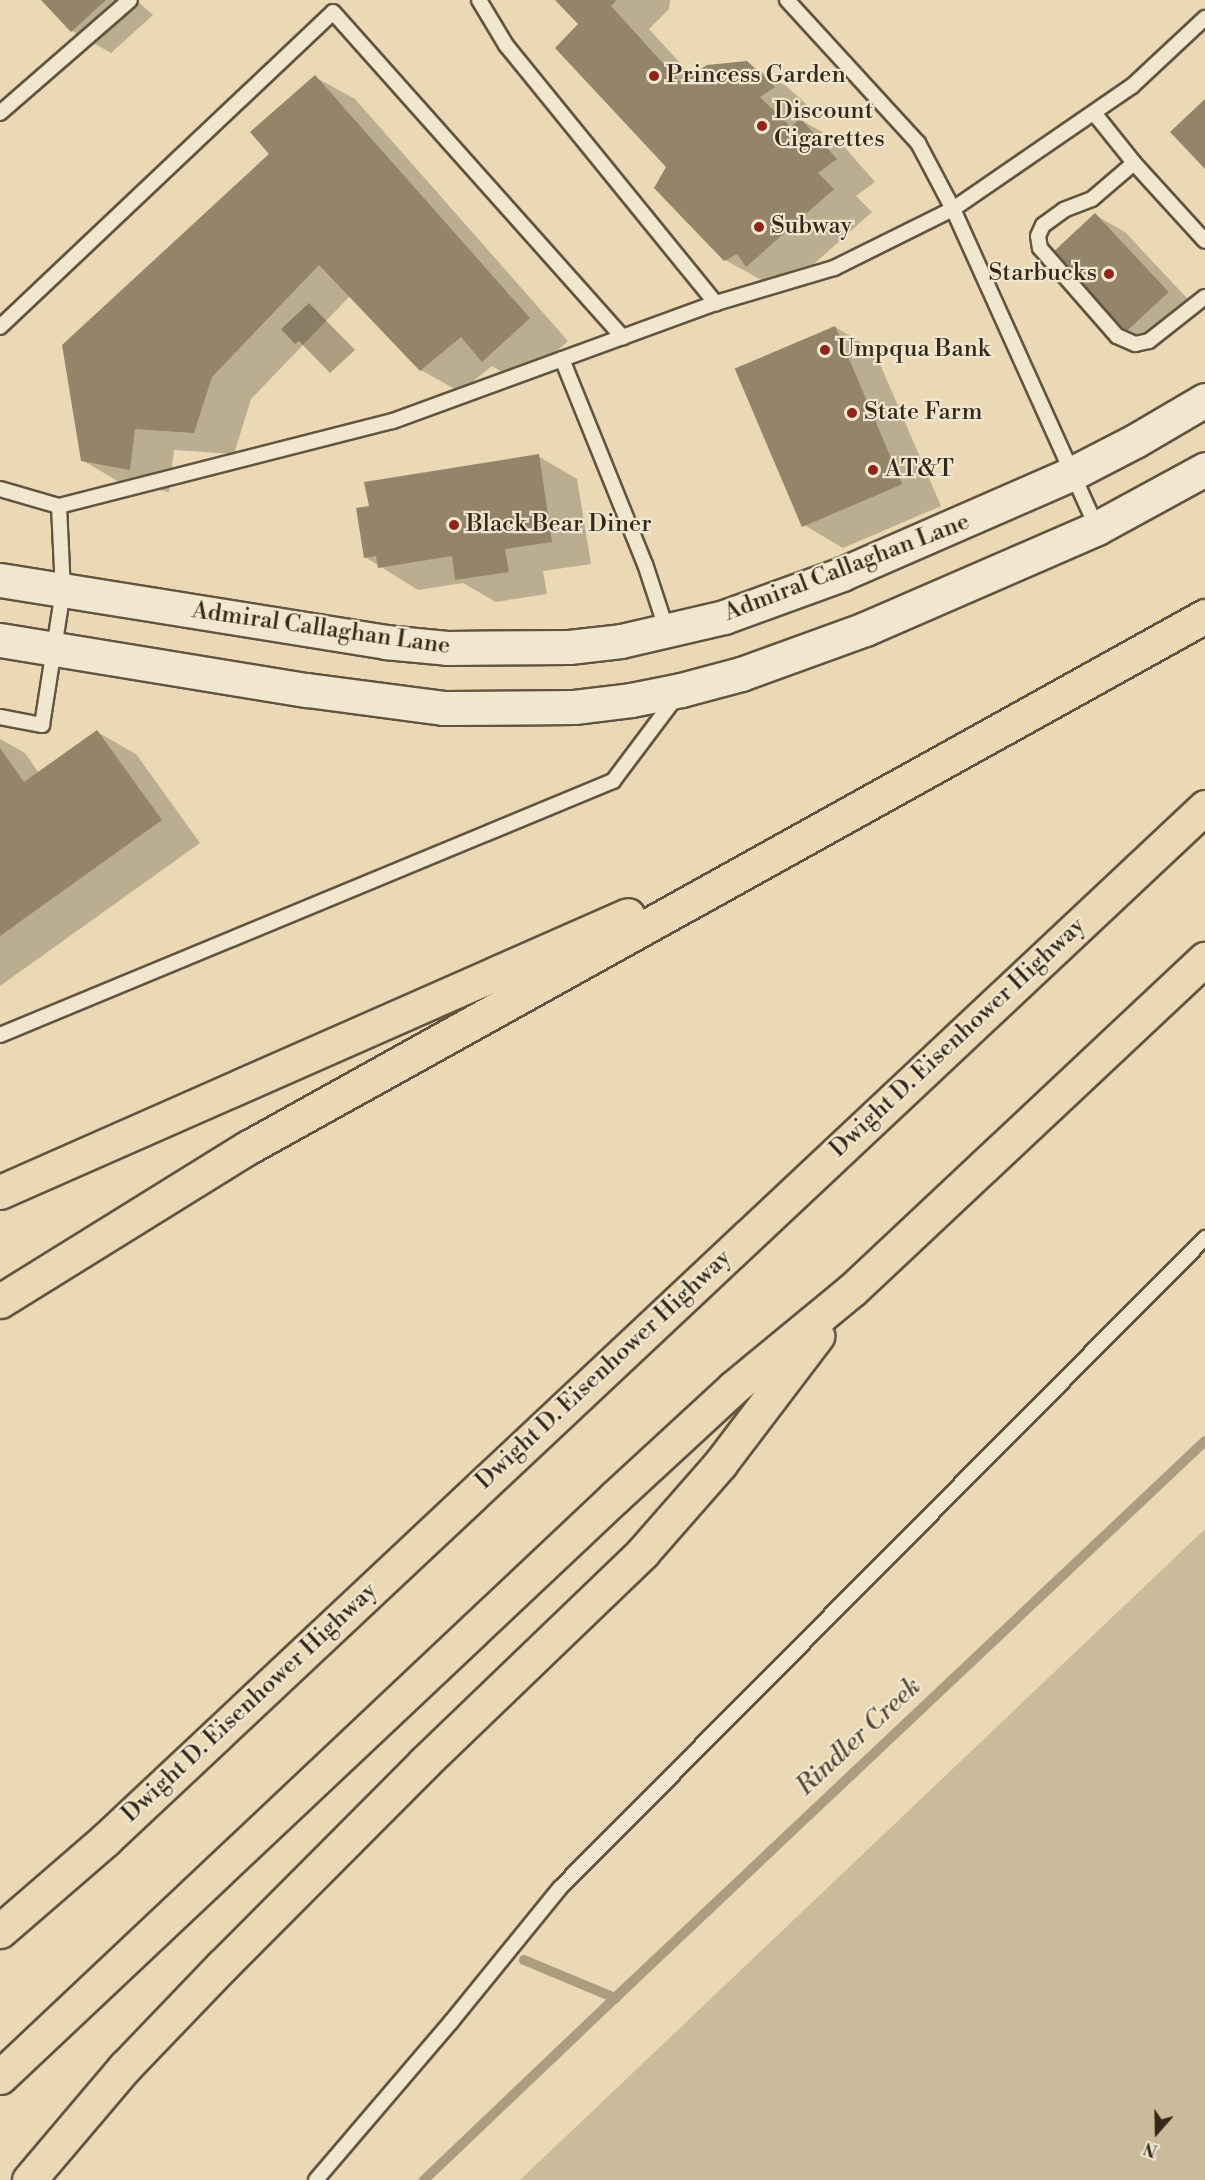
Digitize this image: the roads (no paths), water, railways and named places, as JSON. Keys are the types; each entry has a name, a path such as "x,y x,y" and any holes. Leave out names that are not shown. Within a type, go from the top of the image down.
{"highway":[{"path":"0,1301 247,1148 1205,616"},
{"name":"Dwight D. Eisenhower Highway","path":"0,1931 105,1840 1205,807"},
{"path":"0,1192 805,837"},
{"path":"0,2077 615,1497 734,1388 852,1290 1205,959"},
{"path":"29,2180 118,2075 222,1966 424,1763 643,1552 720,1464 852,1290"}],"main road":[{"name":"Admiral Callaghan Lane","path":"0,580 385,642 447,648 569,647 667,632 780,598 842,574 1072,473 1205,400"},
{"path":"0,640 378,701 443,708 574,707 681,690 741,674 865,629 1097,528 1205,469"}],"lane":[{"path":"1,109 130,0"},
{"path":"479,0 506,45 716,303"},
{"path":"787,0 918,143 952,209 1097,528"},
{"path":"0,327 333,12 623,337"},
{"path":"0,489 59,506 393,421 716,303 834,268 952,209 1132,86 1205,18"},
{"path":"1094,112 1134,163 1205,241"},
{"path":"1134,163 1092,199 1064,210 1043,225 1038,236 1040,248 1117,336 1135,344 1149,341 1205,297"},
{"path":"562,359 645,564 667,632"},
{"path":"0,717 42,725 63,591 59,506"},
{"path":"0,1035 613,781 681,690"},
{"path":"316,2180 451,2022 560,1888 1205,1238"}],"waterway":[{"name":"Rindler Creek","path":"524,1960 615,1998 1205,1441"},
{"path":"424,2180 615,1998"}],"place":[{"name":"Princess Garden","path":"654,76"},
{"name":"Discount Cigarettes","path":"762,126"},
{"name":"Subway","path":"759,227"},
{"name":"Starbucks","path":"1109,274"},
{"name":"Umpqua Bank","path":"825,350"},
{"name":"State Farm","path":"852,413"},
{"name":"AT&T","path":"873,470"},
{"name":"Black Bear Diner","path":"454,525"}]}
